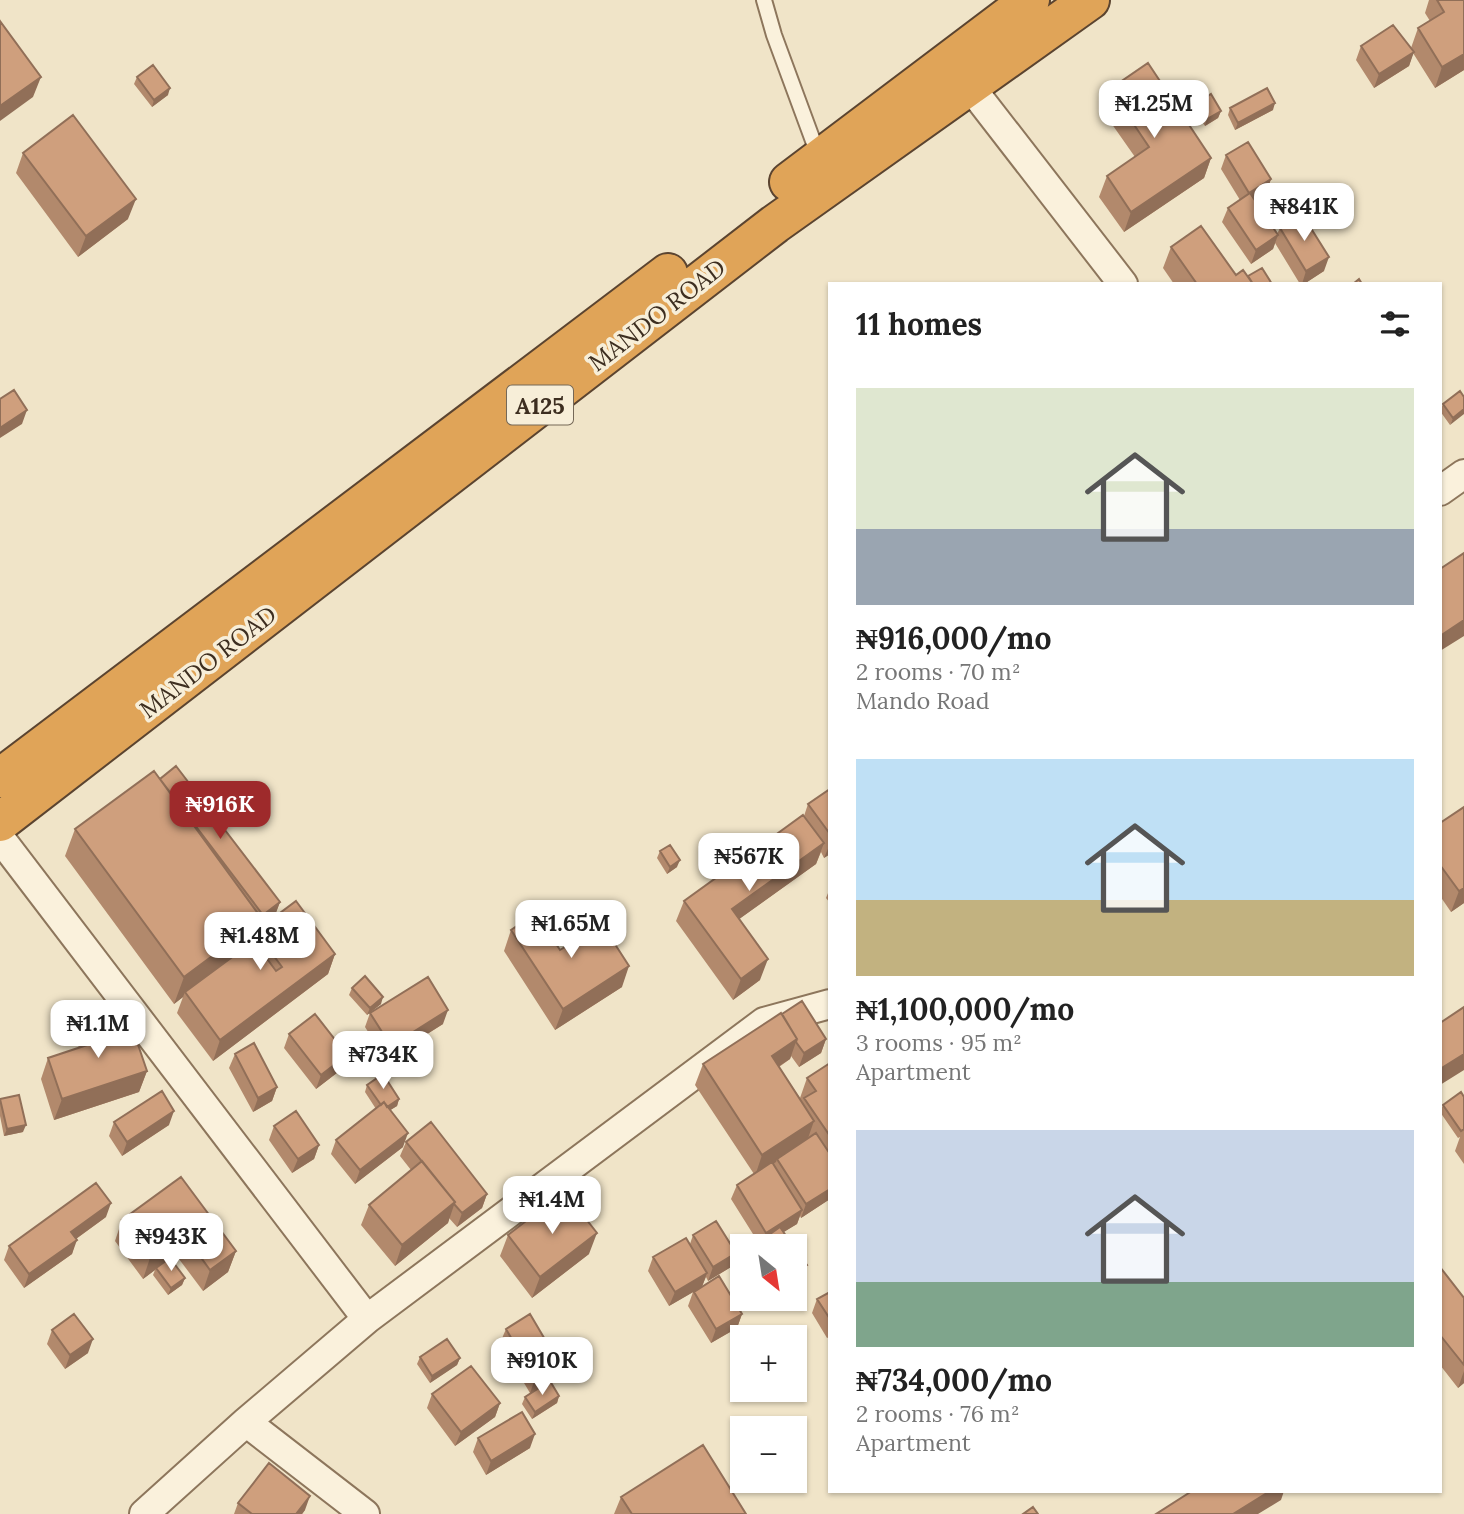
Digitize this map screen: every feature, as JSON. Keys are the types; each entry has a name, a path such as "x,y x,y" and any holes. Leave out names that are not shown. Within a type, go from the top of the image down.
{"highway":[{"name":"MANDO ROAD","path":"0,778 1030,0"},
{"name":"MANDO ROAD","path":"0,822 775,224 968,84 1090,0"}],"street":[{"path":"968,84 1121,282"},
{"path":"1442,490 1464,474"},
{"path":"0,838 367,1319"},
{"path":"144,1514 246,1422 367,1319 764,1022 828,1005"},
{"path":"246,1422 365,1514"}],"lane":[{"path":"764,0 774,36 819,159"}],"building":[{"path":"1437,0 1464,0 1464,54 1442,67 1418,28 1444,12"},
{"path":"0,21 41,77 0,106"},
{"path":"1393,25 1414,52 1379,74 1361,46"},
{"path":"1148,63 1211,158 1131,212 1107,176 1149,147 1110,89"},
{"path":"153,65 170,88 154,100 137,77"},
{"path":"1267,88 1275,103 1238,123 1230,108"},
{"path":"1211,94 1221,111 1207,119 1197,103"},
{"path":"73,115 136,199 86,236 23,153"},
{"path":"1248,142 1271,179 1249,193 1226,155"},
{"path":"1250,193 1278,235 1256,250 1228,208"},
{"path":"1302,214 1329,257 1306,271 1280,228"},
{"path":"1201,226 1236,275 1243,270 1252,282 1196,282 1171,247"},
{"path":"1262,268 1271,282 1252,282 1248,276"},
{"path":"14,390 27,410 0,428 0,399"},
{"path":"1460,391 1464,397 1464,409 1453,418 1443,404"},
{"path":"1464,553 1464,620 1442,635 1442,568"},
{"path":"176,766 280,902 263,915 160,779"},
{"path":"154,771 262,919 184,977 75,829"},
{"path":"828,790 828,831 808,804"},
{"path":"1464,807 1464,888 1459,891 1442,868 1442,822"},
{"path":"803,815 824,843 732,909 768,959 741,979 684,901"},
{"path":"670,845 680,860 670,867 660,851"},
{"path":"296,901 335,954 220,1040 185,992 254,941 276,971 282,967 259,936 275,923 272,919"},
{"path":"536,913 560,950 602,924 629,966 563,1009 511,930"},
{"path":"365,976 383,997 370,1008 352,988"},
{"path":"428,977 448,1010 391,1046 370,1013"},
{"path":"802,1001 826,1039 804,1053 782,1014"},
{"path":"1464,1007 1464,1054 1442,1068 1442,1022"},
{"path":"781,1013 797,1039 772,1056 814,1121 762,1155 703,1064"},
{"path":"315,1014 347,1055 321,1075 289,1034"},
{"path":"115,1018 121,1034 133,1030 147,1071 62,1099 48,1058 90,1044 85,1029"},
{"path":"254,1043 277,1087 258,1098 235,1054"},
{"path":"828,1064 828,1133 804,1098 816,1091 807,1078"},
{"path":"383,1074 399,1099 387,1107 384,1102 381,1105 367,1085"},
{"path":"162,1091 174,1111 127,1142 114,1122"},
{"path":"1461,1092 1464,1097 1464,1129 1461,1131 1443,1105"},
{"path":"19,1095 26,1125 7,1129 0,1099"},
{"path":"384,1102 408,1133 360,1170 336,1140"},
{"path":"296,1111 319,1145 298,1159 274,1126"},
{"path":"431,1122 487,1194 462,1213 406,1142"},
{"path":"816,1133 828,1151 828,1190 806,1204 777,1159"},
{"path":"422,1161 455,1202 402,1245 369,1205"},
{"path":"772,1162 802,1210 766,1233 737,1185"},
{"path":"181,1177 236,1251 210,1270 184,1234 150,1258 122,1220"},
{"path":"96,1183 111,1203 71,1232 77,1240 29,1274 9,1246"},
{"path":"553,1200 564,1214 575,1205 597,1233 540,1277 508,1235"},
{"path":"716,1221 730,1243 730,1257 713,1267 693,1235"},
{"path":"780,1227 785,1234 770,1234"},
{"path":"686,1238 707,1273 675,1292 653,1257"},
{"path":"170,1258 185,1278 171,1288 156,1268"},
{"path":"1442,1270 1464,1298 1464,1365 1442,1338"},
{"path":"719,1276 730,1294 730,1311 740,1311 742,1314 716,1329 694,1292"},
{"path":"828,1293 828,1316 817,1299"},
{"path":"74,1314 93,1339 70,1355 52,1330"},
{"path":"530,1314 560,1365 535,1379 506,1329"},
{"path":"447,1339 460,1358 432,1376 420,1357"},
{"path":"471,1366 500,1403 461,1432 432,1394"},
{"path":"550,1381 559,1396 535,1412 525,1397"},
{"path":"522,1412 535,1434 491,1461 478,1438"},
{"path":"703,1445 730,1488 730,1493 733,1493 746,1514 632,1514 621,1497"},
{"path":"269,1463 310,1496 296,1514 252,1514 238,1503"},
{"path":"1189,1493 1267,1493 1233,1514 1156,1514"},
{"path":"1033,1507 1038,1514 1023,1514"}]}
